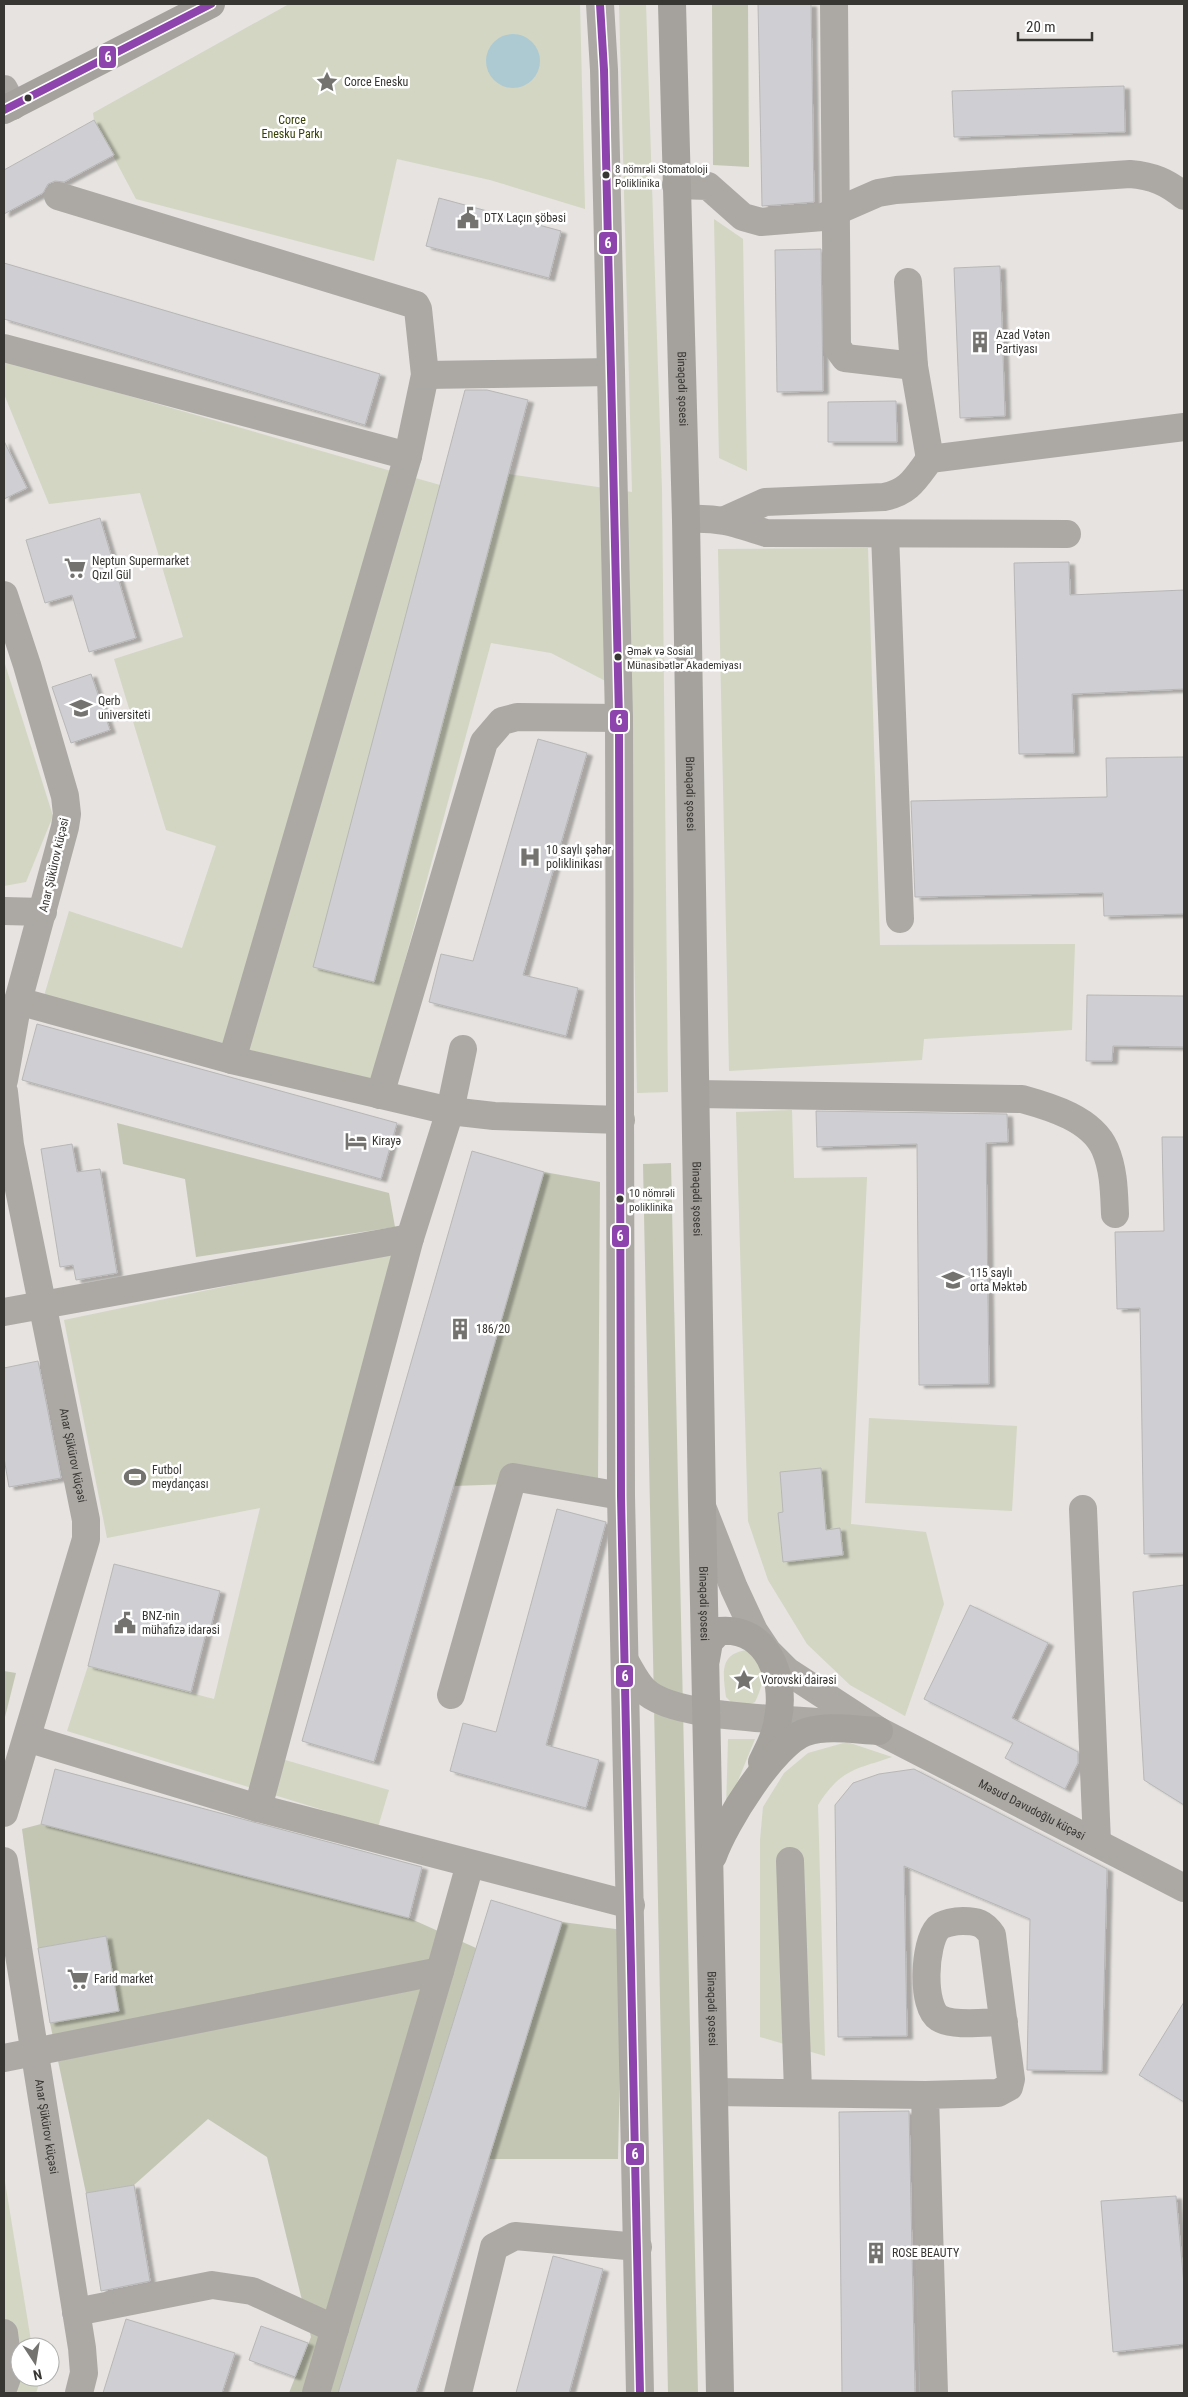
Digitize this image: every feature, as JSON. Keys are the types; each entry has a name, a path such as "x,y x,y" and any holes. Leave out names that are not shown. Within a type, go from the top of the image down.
{"main road":[{"path":"7,102 211,4"},
{"name":"Binəqədi şosesi","path":"672,4 686,519 702,1505 720,2393"},
{"path":"706,1659 709,1642 719,1631 738,1631 748,1635 768,1652 777,1681 779,1718 772,1741 748,1791"},
{"path":"709,1867 728,1822 748,1791 793,1739 821,1728 879,1731"}],"street":[{"path":"600,4 620,718 621,1496 640,2393"},
{"path":"834,4 837,347 845,358 914,366"},
{"path":"676,185 708,186 743,217 761,222 823,217 878,193 896,190 1130,174 1148,175 1167,182 1184,196"},
{"path":"58,196 416,305 425,375 408,456 232,1060"},
{"path":"908,282 914,366 930,459"},
{"path":"4,348 408,456"},
{"path":"425,375 611,372"},
{"path":"724,520 765,502 884,497 898,494 906,490 930,459 1184,427"},
{"path":"686,519 710,518 724,520 766,533 1067,534"},
{"path":"885,534 900,919"},
{"name":"Anar Şükürov küçəsi","path":"4,595 27,665 65,796 67,814 43,912 18,1001 4,1080"},
{"path":"380,1095 484,742 502,721 517,716 620,718"},
{"path":"4,912 43,912"},
{"path":"18,1001 232,1060 450,1111 494,1116 621,1120"},
{"path":"258,1808 410,1238 450,1111 463,1049"},
{"name":"Anar Şükürov küçəsi","path":"4,1092 4,1106 86,1520 86,1539 4,1812"},
{"path":"696,1094 1022,1099 1052,1107 1088,1127 1105,1148 1114,1178 1115,1214"},
{"path":"4,1312 410,1238"},
{"path":"451,1696 513,1477 621,1496"},
{"path":"702,1505 737,1596 754,1631 768,1652 787,1671 879,1731"},
{"path":"1083,1509 1097,1842"},
{"path":"625,1661 645,1691 662,1702 706,1713 835,1723 879,1731"},
{"path":"734,1716 755,1711 764,1705 772,1697 777,1681"},
{"name":"Məsud Davudoğlu küçəsi","path":"879,1731 1184,1888"},
{"path":"27,1738 258,1808 631,1905"},
{"path":"790,1860 798,2091"},
{"name":"Anar Şükürov küçəsi","path":"4,1861 76,2312 84,2373 79,2393"},
{"path":"316,2393 470,1864"},
{"path":"4,2058 440,1971"},
{"path":"715,2092 798,2091 925,2095 998,2093 1009,2087 1011,2079 1004,2022"},
{"path":"925,2095 934,2393"},
{"path":"458,2393 494,2247 515,2236 638,2247"},
{"path":"76,2312 212,2285 252,2291 335,2329"},
{"path":"4,2333 9,2372 4,2386"}],"green space":[{"name":"Corce Enesku Parkı","path":"289,4 580,4 585,209 490,180 397,159 374,261 136,199 94,120 93,113"},
{"path":"619,4 646,4 662,490 668,1092 637,1093 629,693 551,653 491,643 372,1082 44,996 69,911 182,948 216,846 166,830 114,659 183,637 140,493 49,504 4,394 4,360 440,485 314,967 374,982 508,474 632,492"},
{"path":"712,4 748,4 749,167 713,165"},
{"path":"714,219 743,239 747,471 719,458"},
{"path":"868,548 880,945 1075,944 1072,1030 924,1039 922,1060 729,1071 718,549"},
{"path":"4,661 53,816 26,882 4,886"},
{"path":"792,1110 794,1178 867,1177 851,1524 926,1532 944,1604 905,1716 850,1685 807,1644 768,1580 748,1521 736,1112"},
{"path":"117,1123 389,1193 395,1227 196,1257 185,1179 123,1164"},
{"path":"671,1163 698,2393 668,2393 643,1164"},
{"path":"544,1172 600,1182 598,1481 454,1486"},
{"path":"395,1251 261,1753 389,1790 378,1827 67,1731 88,1666 214,1699 260,1508 107,1538 64,1320"},
{"path":"869,1418 1017,1426 1012,1511 865,1503"},
{"path":"748,1650 760,1668 762,1674 761,1687 755,1702 745,1706 734,1705 726,1697 725,1666 732,1655"},
{"path":"4,1671 16,1673 4,1721"},
{"path":"728,1739 755,1739 726,1810"},
{"path":"847,1742 892,1757 849,1772 834,1784 818,1805 825,2056 760,2037 760,1840 763,1807 784,1773 808,1753"},
{"path":"41,1824 409,1918 476,1948 338,2393 289,2393 311,2337 267,2157 208,2119 134,2185 86,2193 50,2023 119,2011 106,1936 38,1948 22,1829"},
{"path":"562,1922 623,1930 618,2159 489,2159"},
{"path":"4,2176 30,2337 10,2337 10,2387 38,2387 36,2393 4,2393"}],"water":[{"path":"513,34 523,36 532,42 538,51 540,61 538,71 532,80 523,86 513,88 503,86 494,80 488,71 486,61 488,51 494,42 503,36"}],"building":[{"path":"758,4 811,4 814,202 762,206"},
{"path":"1124,86 1125,132 954,137 952,91"},
{"path":"94,120 114,155 64,182 55,181 48,184 43,193 4,214 4,170"},
{"path":"439,198 561,231 549,278 426,246"},
{"path":"821,249 823,391 777,392 775,250"},
{"path":"4,263 380,374 365,425 4,319"},
{"name":"Azad Vətən Partiyası","path":"1000,266 1005,416 960,418 954,268"},
{"path":"465,390 487,390 528,400 374,982 313,967"},
{"path":"896,401 897,442 828,442 828,402"},
{"path":"4,441 27,488 4,499"},
{"name":"Neptun Supermarket Qızıl Gül","path":"100,518 136,638 89,652 72,595 45,603 26,540"},
{"path":"1069,562 1070,595 1184,590 1184,689 1072,694 1074,753 1019,754 1014,563"},
{"name":"Qerb universiteti","path":"91,674 110,730 71,743 52,687"},
{"name":"10 saylı şəhər poliklinikası","path":"538,739 587,753 523,975 578,988 566,1036 429,1002 441,954 473,961"},
{"path":"1184,757 1184,914 1104,916 1103,893 915,897 911,801 1107,797 1106,758"},
{"path":"1087,995 1184,996 1184,1047 1113,1046 1112,1061 1086,1061"},
{"path":"37,1024 397,1123 381,1179 22,1080"},
{"name":"115 saylı orta Məktəb","path":"816,1111 1007,1114 1008,1142 986,1143 989,1384 919,1385 917,1144 817,1147"},
{"path":"1162,1137 1184,1137 1184,1553 1144,1554 1140,1308 1117,1309 1115,1232 1164,1231"},
{"path":"72,1144 77,1172 100,1169 117,1273 76,1280 73,1265 60,1267 41,1149"},
{"name":"186/20","path":"472,1151 544,1172 374,1762 302,1741"},
{"path":"38,1361 61,1478 9,1487 4,1458 4,1368"},
{"path":"821,1468 826,1530 840,1528 843,1555 783,1562 778,1513 783,1512 780,1472"},
{"path":"557,1509 606,1522 546,1745 599,1760 586,1808 450,1771 463,1723 496,1732"},
{"name":"BNZ-nin mühafizə idarəsi","path":"114,1564 220,1591 210,1630 207,1629 191,1692 88,1666"},
{"path":"1184,1585 1184,1805 1144,1780 1133,1592"},
{"path":"970,1605 1048,1643 1012,1718 1078,1752 1078,1763 1065,1789 1005,1758 1013,1743 924,1699"},
{"path":"55,1769 422,1867 409,1918 41,1824"},
{"path":"914,1769 1107,1869 1102,2071 1027,2070 1030,1919 904,1866 907,2036 838,2037 835,1805 853,1783 879,1774"},
{"path":"491,1900 562,1922 416,2393 338,2393"},
{"name":"Farid market","path":"106,1936 119,2011 50,2023 38,1948"},
{"path":"1184,2002 1184,2102 1139,2075"},
{"name":"ROSE BEAUTY","path":"909,2111 915,2393 842,2393 839,2112"},
{"path":"134,2185 150,2281 101,2291 86,2193"},
{"path":"1176,2196 1184,2285 1184,2344 1113,2352 1101,2201"},
{"path":"553,2256 603,2269 569,2393 516,2393"},
{"path":"126,2319 235,2353 222,2393 103,2393"},
{"path":"261,2326 308,2343 295,2377 249,2360"}],"transit line":[{"name":"6","path":"4,110 211,4"},
{"name":"6","path":"600,4 604,70 619,718 621,1496 640,2393"}],"place":[{"name":"Corce Enesku","path":"327,82"},
{"name":"8 nömrəli Stomatoloji Poliklinika","path":"606,175"},
{"name":"DTX Laçın şöbəsi","path":"468,218"},
{"name":"Azad Vətən Partiyası","path":"980,342"},
{"name":"Neptun Supermarket Qızıl Gül","path":"75,568"},
{"name":"Əmək və Sosial Münasibətlər Akademiyası","path":"618,657"},
{"name":"Qerb universiteti","path":"81,708"},
{"name":"10 saylı şəhər poliklinikası","path":"530,857"},
{"name":"Kirayə","path":"356,1141"},
{"name":"10 nömrəli poliklinika","path":"620,1199"},
{"name":"115 saylı orta Məktəb","path":"953,1280"},
{"name":"186/20","path":"460,1329"},
{"name":"Futbol meydançası","path":"135,1477"},
{"name":"BNZ-nin mühafizə idarəsi","path":"125,1623"},
{"name":"Vorovski dairəsi","path":"744,1680"},
{"name":"Farid market","path":"78,1979"},
{"name":"ROSE BEAUTY","path":"876,2253"}]}
